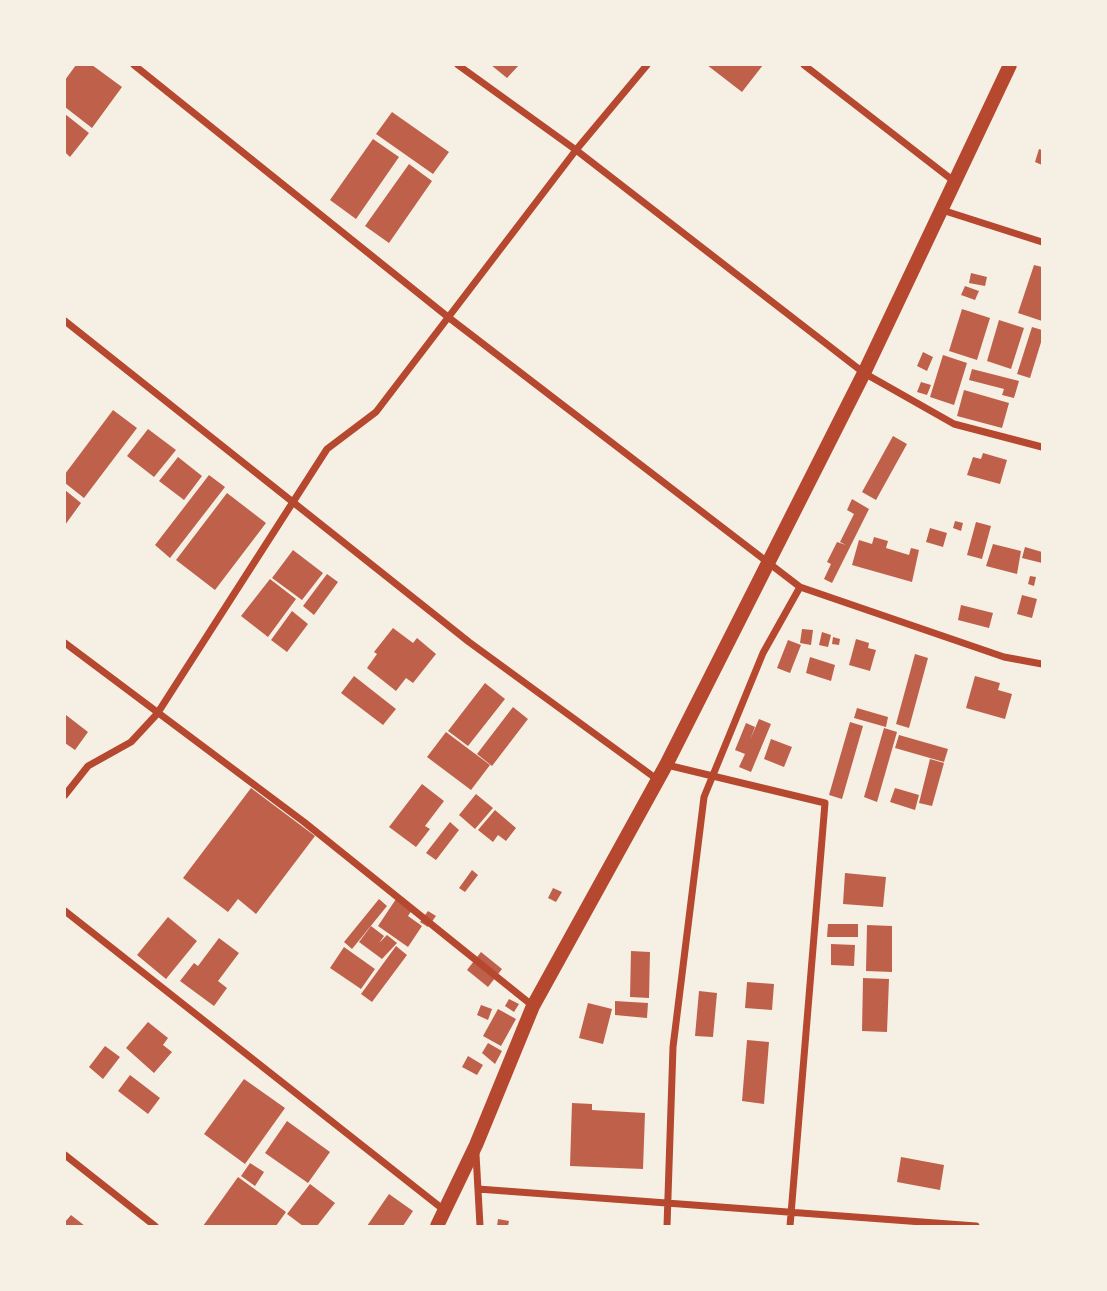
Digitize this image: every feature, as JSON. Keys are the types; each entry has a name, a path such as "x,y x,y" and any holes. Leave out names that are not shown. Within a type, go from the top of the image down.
{"main road":[{"path":"437,1226 476,1145 533,1006 658,781 864,373 1010,65"}],"street":[{"path":"134,65 448,317 800,587 1004,657 1042,664"},
{"path":"458,65 576,150 864,373 954,424 1042,447"},
{"path":"65,795 88,766 131,742 158,714 327,449 376,412 576,150 648,65"},
{"path":"804,65 955,182"},
{"path":"942,211 1042,242"},
{"path":"65,321 469,642 658,781"},
{"path":"667,1226 673,1047 704,797 763,653 800,587"},
{"path":"65,643 304,822 533,1006"},
{"path":"666,765 825,803 790,1226"},
{"path":"65,911 444,1210"},
{"path":"476,1145 480,1226"},
{"path":"65,1155 155,1226"},
{"path":"478,1189 976,1226"}],"building":[{"path":"76,65 92,65 122,87 92,128 65,107 65,80"},
{"path":"491,65 519,65 507,78"},
{"path":"707,65 763,65 742,92"},
{"path":"392,112 449,152 433,174 376,134"},
{"path":"65,114 89,133 70,157 65,152"},
{"path":"373,139 399,157 356,219 330,200"},
{"path":"1039,149 1042,150 1042,165 1035,162"},
{"path":"409,164 432,181 389,243 365,226"},
{"path":"1034,265 1042,267 1042,321 1018,313"},
{"path":"971,273 987,277 985,286 969,283"},
{"path":"965,286 979,291 975,300 961,295"},
{"path":"962,309 990,318 977,360 949,351"},
{"path":"999,320 1024,328 1011,369 987,361"},
{"path":"1032,327 1042,330 1042,339 1030,378 1017,374"},
{"path":"923,352 933,357 927,371 917,366"},
{"path":"943,355 967,363 954,405 930,397"},
{"path":"972,369 1019,381 1014,398 1002,395 1004,389 969,380"},
{"path":"921,382 931,385 927,395 917,392"},
{"path":"964,390 1009,403 1002,428 957,416"},
{"path":"113,410 137,428 84,498 65,483 65,474"},
{"path":"148,429 176,450 154,477 127,456"},
{"path":"893,436 907,444 876,500 862,492"},
{"path":"983,453 1007,460 1000,484 967,475 973,457 981,459"},
{"path":"178,457 202,476 184,500 159,481"},
{"path":"209,475 225,487 170,558 155,545"},
{"path":"65,490 81,503 65,525"},
{"path":"227,493 266,523 215,590 176,560"},
{"path":"852,499 869,509 832,583 824,579 831,564 827,562 837,542 846,545 840,542 854,514 847,510"},
{"path":"955,521 963,523 961,531 953,528"},
{"path":"976,522 991,526 982,559 967,555"},
{"path":"930,528 947,533 943,547 926,542"},
{"path":"874,537 888,541 886,548 909,555 911,548 919,550 912,582 852,565 859,540 872,544"},
{"path":"993,544 1021,551 1017,574 986,566"},
{"path":"1025,547 1042,552 1042,563 1022,558"},
{"path":"293,550 323,573 302,600 272,578"},
{"path":"327,574 338,582 314,615 303,606"},
{"path":"1030,576 1036,577 1034,586 1028,584"},
{"path":"270,579 296,599 268,637 241,616"},
{"path":"1022,595 1037,599 1032,618 1017,614"},
{"path":"961,605 993,613 989,628 958,620"},
{"path":"292,611 308,624 287,652 271,640"},
{"path":"393,628 413,643 417,638 436,654 413,683 406,678 396,691 367,668 377,654 374,652"},
{"path":"802,629 813,630 811,645 800,643"},
{"path":"822,632 831,635 828,647 819,645"},
{"path":"833,637 840,639 839,645 832,644"},
{"path":"856,639 869,643 868,648 876,650 870,671 849,665"},
{"path":"788,640 801,645 790,673 777,668"},
{"path":"915,654 928,658 909,728 896,724"},
{"path":"810,657 835,665 831,681 806,673"},
{"path":"354,676 396,709 383,725 341,693"},
{"path":"975,676 1000,683 998,690 1012,694 1005,719 966,708"},
{"path":"485,683 505,699 468,746 448,731"},
{"path":"513,707 528,719 492,766 477,754"},
{"path":"857,708 888,717 886,727 854,718"},
{"path":"66,715 88,732 75,750 65,743"},
{"path":"759,719 771,724 751,772 739,767 745,754 735,750 746,723 755,727 750,740"},
{"path":"850,722 863,726 842,799 829,795"},
{"path":"884,728 897,732 877,802 864,797"},
{"path":"446,732 490,765 471,790 427,757"},
{"path":"899,735 948,749 944,762 895,748"},
{"path":"771,739 792,747 784,767 764,759"},
{"path":"930,759 944,763 932,806 919,803"},
{"path":"422,784 444,801 425,826 430,829 416,847 389,827"},
{"path":"251,788 315,836 256,914 238,899 228,912 183,878"},
{"path":"895,788 919,795 915,810 890,802"},
{"path":"476,794 493,808 475,829 459,815"},
{"path":"495,810 516,828 506,841 498,835 493,842 478,830"},
{"path":"450,822 459,830 436,860 426,853"},
{"path":"472,870 478,875 465,892 459,888"},
{"path":"845,873 886,877 883,907 843,904"},
{"path":"553,888 562,892 556,902 548,898"},
{"path":"379,899 387,906 352,949 344,942"},
{"path":"396,899 412,910 408,916 422,926 408,947 378,926"},
{"path":"428,911 436,916 428,927 420,922"},
{"path":"168,917 197,941 166,979 137,955"},
{"path":"828,924 858,924 858,937 827,937"},
{"path":"867,925 892,926 892,972 866,971"},
{"path":"371,926 384,936 379,943 387,935 397,943 382,959 359,942"},
{"path":"219,938 239,953 218,981 227,988 214,1006 180,981 194,963 198,966"},
{"path":"831,944 855,945 854,966 831,965"},
{"path":"396,946 407,955 372,1002 361,994"},
{"path":"344,947 375,969 361,989 330,968"},
{"path":"631,951 650,952 649,998 630,997"},
{"path":"481,952 502,969 488,987 467,970"},
{"path":"863,978 889,979 887,1032 862,1031"},
{"path":"747,982 774,984 772,1010 745,1008"},
{"path":"699,991 717,993 713,1037 695,1036"},
{"path":"509,999 519,1004 514,1012 505,1006"},
{"path":"615,1001 648,1003 647,1018 615,1015"},
{"path":"588,1003 612,1009 603,1044 579,1038"},
{"path":"481,1005 492,1009 488,1020 477,1015"},
{"path":"498,1009 516,1019 501,1046 483,1036"},
{"path":"148,1022 168,1038 163,1045 172,1052 154,1073 126,1048"},
{"path":"747,1040 769,1042 764,1104 742,1101"},
{"path":"488,1043 502,1051 495,1064 482,1053"},
{"path":"105,1046 120,1057 103,1079 89,1067"},
{"path":"468,1056 483,1065 477,1075 462,1067"},
{"path":"130,1075 160,1098 148,1114 118,1091"},
{"path":"244,1079 285,1108 245,1164 204,1134"},
{"path":"572,1103 592,1104 592,1110 645,1113 643,1169 570,1166"},
{"path":"287,1121 330,1152 308,1183 265,1153"},
{"path":"901,1157 944,1165 940,1190 897,1182"},
{"path":"250,1163 264,1172 255,1186 241,1176"},
{"path":"238,1177 286,1212 276,1226 203,1226"},
{"path":"310,1184 335,1203 317,1226 303,1226 287,1214"},
{"path":"389,1194 413,1211 403,1226 367,1226"},
{"path":"71,1215 85,1226 65,1226"},
{"path":"498,1219 509,1221 508,1226 497,1226"}]}
